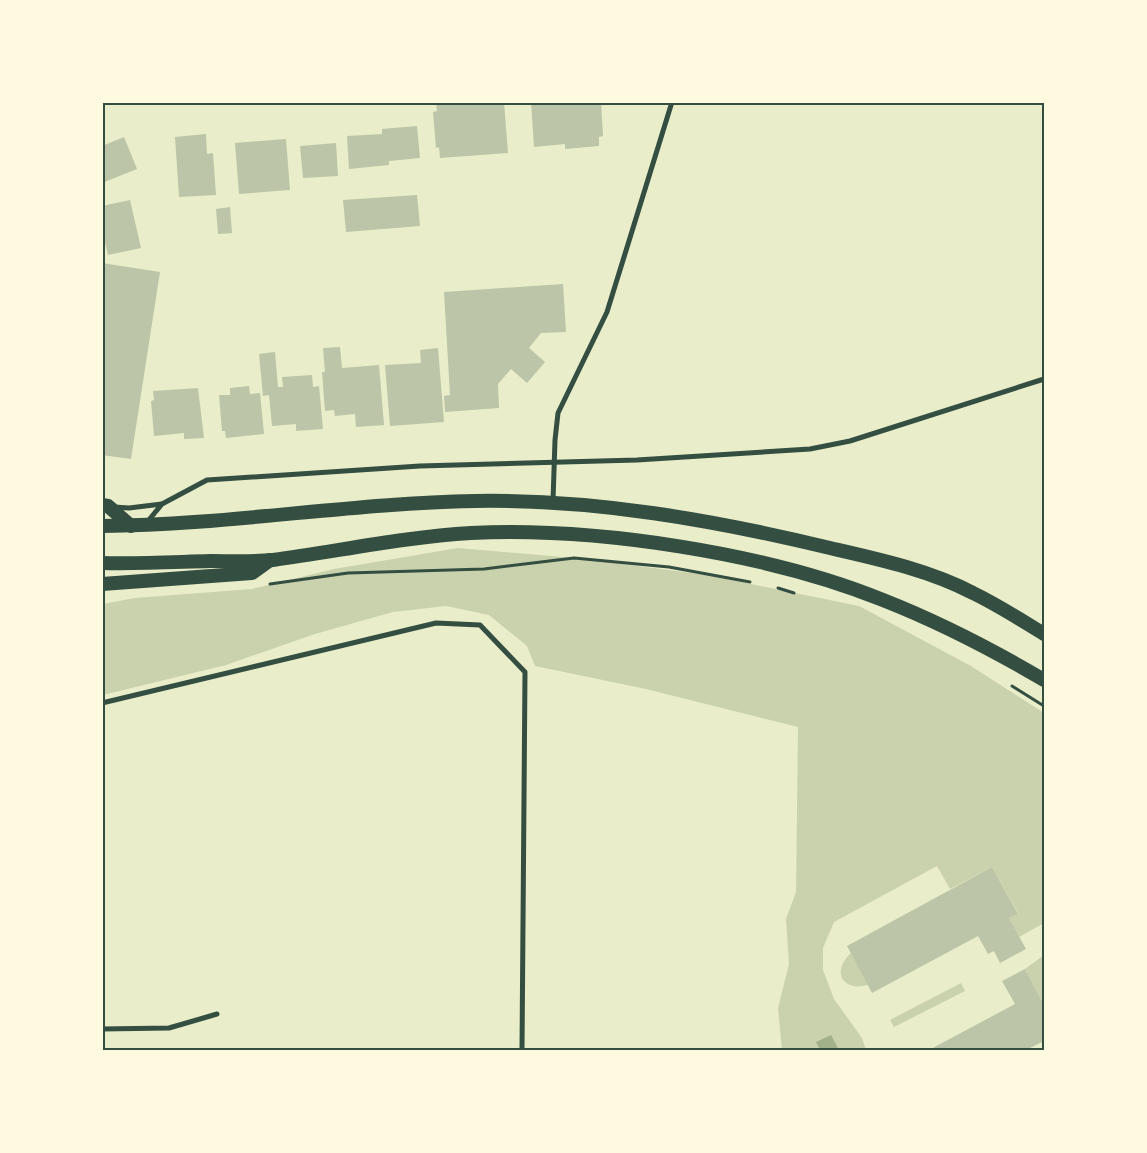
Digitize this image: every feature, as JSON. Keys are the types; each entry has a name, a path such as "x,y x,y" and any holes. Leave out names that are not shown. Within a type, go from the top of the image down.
{"highway":[{"path":"102,526 138,525 372,506 476,501 553,504 658,512 744,527 888,562 972,592 1044,634"},
{"path":"105,506 138,525"},
{"path":"102,563 270,560 395,541 471,533 562,535 648,543 743,560 823,580 883,600 996,652 1044,680"},
{"path":"102,584 252,573 270,560"}],"street":[{"path":"553,504 558,413 606,312 672,102"},
{"path":"138,525 162,504 207,480 420,466 637,460 810,449 850,440 1044,379"},
{"path":"105,506 129,508 162,504"},
{"path":"102,703 436,622 480,625 525,672 522,1050"},
{"path":"102,1029 169,1028 217,1014"}],"path":[{"path":"269,584 348,573 484,570 574,558 669,567 754,583"},
{"path":"773,587 801,595"},
{"path":"1007,683 1044,706"}],"shaded area":[{"path":"458,548 585,559 707,575 859,606 971,666 1044,713 1044,923 1019,937 1009,918 1018,913 992,867 950,889 937,866 834,922 823,948 823,970 834,999 862,1038 866,1050 782,1050 778,1008 789,964 786,919 796,892 798,727 646,689 535,666 527,646 489,615 446,606 393,612 315,634 226,665 103,695 103,604 135,598 252,589 334,569"},
{"path":"851,953 868,985 852,985 846,983 842,978 842,967"},
{"path":"1044,955 1044,1005 1025,969"},
{"path":"961,983 965,991 894,1027 890,1020"},
{"path":"831,1035 839,1050 820,1050 816,1042"}],"building":[{"path":"436,102 504,102 508,153 440,158 439,147 436,148 433,112 437,111"},
{"path":"531,102 601,102 603,136 599,137 599,146 565,149 565,144 534,147"},
{"path":"417,126 420,158 389,161 389,165 349,169 347,136 382,134 382,129"},
{"path":"206,134 207,154 213,153 216,195 179,197 175,137"},
{"path":"124,137 137,169 102,183 102,146"},
{"path":"286,139 290,190 239,194 235,143"},
{"path":"336,143 338,176 303,178 300,146"},
{"path":"417,195 420,226 346,232 343,200"},
{"path":"130,200 141,248 108,255 102,230 102,206"},
{"path":"230,207 232,233 218,234 216,209"},
{"path":"102,263 160,272 131,459 102,455"},
{"path":"563,284 566,332 541,333 529,348 545,362 527,383 511,369 498,384 499,408 445,412 444,396 450,395 444,292"},
{"path":"340,347 342,368 379,365 384,425 356,427 355,414 335,416 334,410 325,411 322,372 325,372 323,348"},
{"path":"438,348 444,422 390,426 385,365 421,363 420,350"},
{"path":"275,352 278,387 283,387 282,377 312,375 313,387 319,386 323,429 296,431 296,424 272,426 269,395 263,396 259,354"},
{"path":"249,386 250,394 260,393 264,434 226,438 225,431 222,431 219,395 230,395 230,388"},
{"path":"198,388 204,438 184,439 184,433 154,436 151,401 154,400 153,391"},
{"path":"992,867 1018,914 1009,918 1026,949 1000,963 994,951 988,954 978,936 872,993 847,946"},
{"path":"1025,969 1044,1005 1044,1041 1026,1050 929,1050 1015,1004 1002,981"}]}
